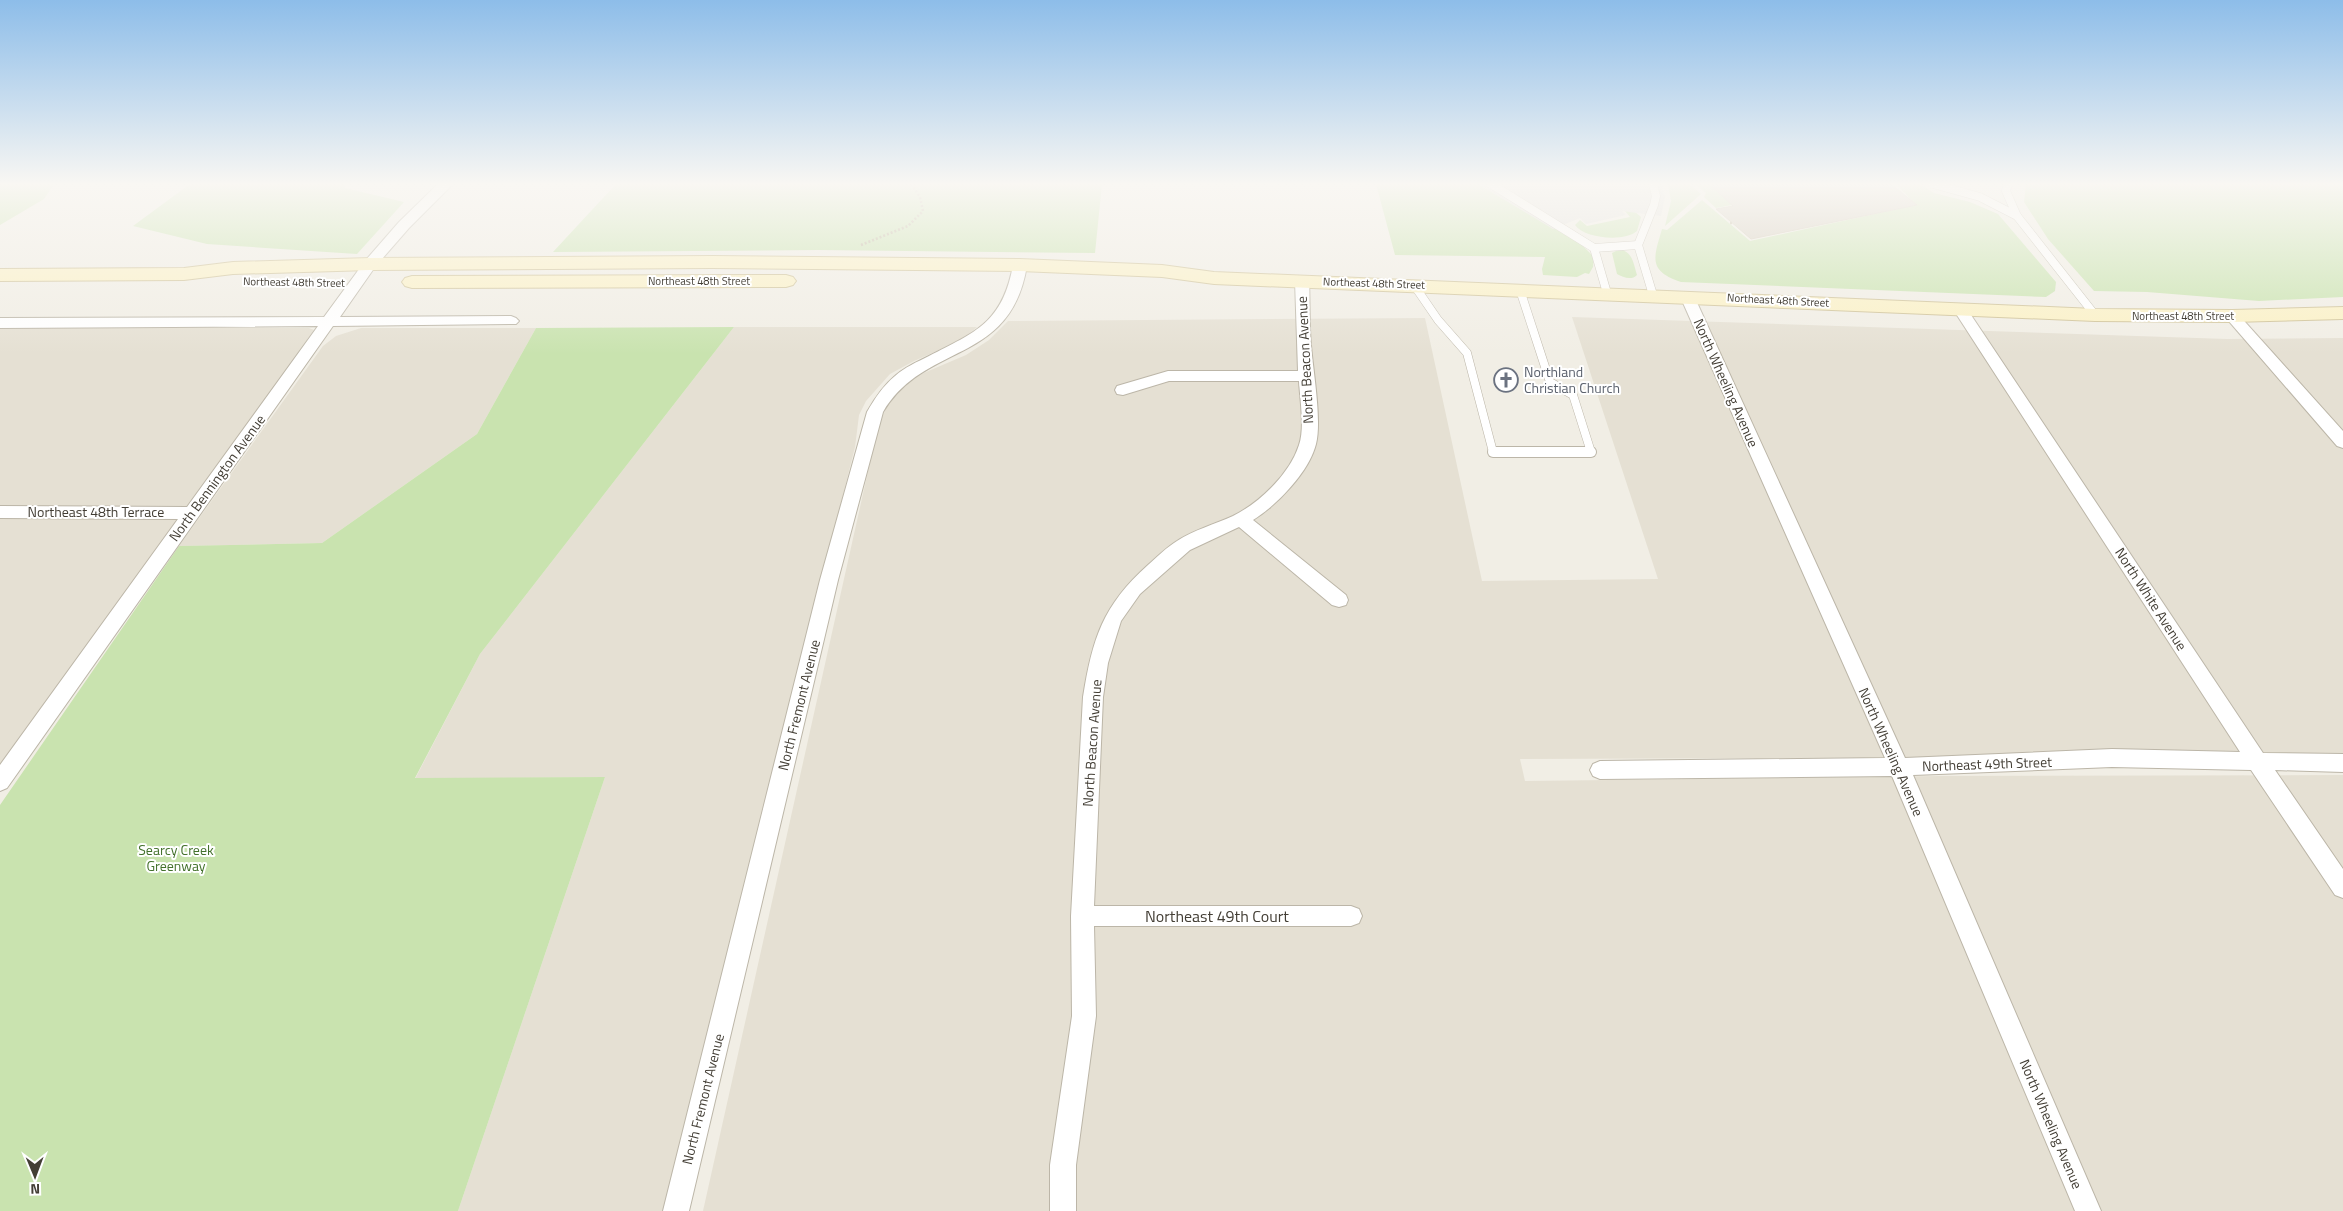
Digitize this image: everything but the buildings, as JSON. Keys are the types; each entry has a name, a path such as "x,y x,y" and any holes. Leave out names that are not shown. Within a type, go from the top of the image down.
{"street":[{"name":"North Bennington Avenue","path":"0,782 357,282 390,241"},
{"name":"Northeast 48th Street","path":"0,275 184,274 234,268 370,264 689,272 1019,273 1158,282 1214,278 1302,280 2095,315 2232,316 2343,313"},
{"name":"Northeast 48th Street","path":"184,274 222,281 357,282 689,272"},
{"name":"North Fremont Avenue","path":"676,1211 829,580 875,412 883,396 905,374 957,350 992,327 1004,314 1012,300 1019,273"},
{"name":"North Beacon Avenue","path":"1063,1211 1063,1165 1084,1016 1082,916 1094,697 1098,663 1112,619 1133,589 1170,556 1205,534 1241,519 1263,505 1290,476 1302,457 1308,444 1309,410 1302,280"},
{"name":"North Wheeling Avenue","path":"1687,296 1899,768 2088,1211"},
{"name":"North White Avenue","path":"1960,309 2257,761 2343,888"},
{"path":"2232,316 2343,442"},
{"path":"0,323 511,321"},
{"path":"1123,390 1168,376 1306,376"},
{"name":"Northeast 48th Terrace","path":"0,512 192,513"},
{"path":"1241,519 1339,600"},
{"name":"Northeast 49th Street","path":"1600,770 1899,768 2112,758 2343,763"},
{"name":"Northeast 49th Court","path":"1082,916 1351,916"}],"lane":[{"path":"1582,241 1594,248 1638,245"},
{"path":"1640,241 1638,245 1653,295"},
{"path":"2036,241 2095,315"},
{"path":"1594,248 1607,293"},
{"path":"1414,285 1438,320 1467,353 1493,452 1591,452 1573,395 1550,382 1520,290"}],"path":[{"path":"858,247 873,241"}],"shaded area":[{"path":"1572,317 2227,339 2343,338 2343,756 1520,759 1525,781 1939,776 2343,775 2343,1211 703,1211 879,422 889,403 902,388 919,375 966,355 989,340 1008,321 1425,318 1482,581 1658,579"},
{"path":"734,327 977,327 962,340 914,361 890,374 866,401 859,415 855,447 664,1211 458,1211 605,777 415,779 480,654"},
{"path":"0,328 309,328 314,330 0,773"},
{"path":"361,328 536,328 477,434 322,543 179,546 323,346 336,336"}],"green space":[{"path":"193,241 369,241 357,254 207,244"},
{"path":"564,241 1096,241 1095,253 818,250 553,252"},
{"path":"1391,241 1575,241 1594,257 1593,267 1589,274 1585,273 1577,277 1543,275 1542,269 1545,257 1395,255"},
{"path":"1659,241 2021,241 2056,282 2055,291 2046,297 1681,282 1663,273 1658,268 1656,262"},
{"path":"2049,241 2343,241 2343,297 2259,301 2147,292 2094,291"},
{"path":"1620,249 1628,253 1632,259 1637,275 1635,277 1627,278 1617,274 1612,253"},
{"name":"Searcy Creek Greenway","path":"734,327 480,654 415,778 605,777 458,1211 0,1211 0,805 179,546 322,543 477,434 536,328"}],"place":[{"name":"Northland Christian Church","path":"1506,380"}]}
